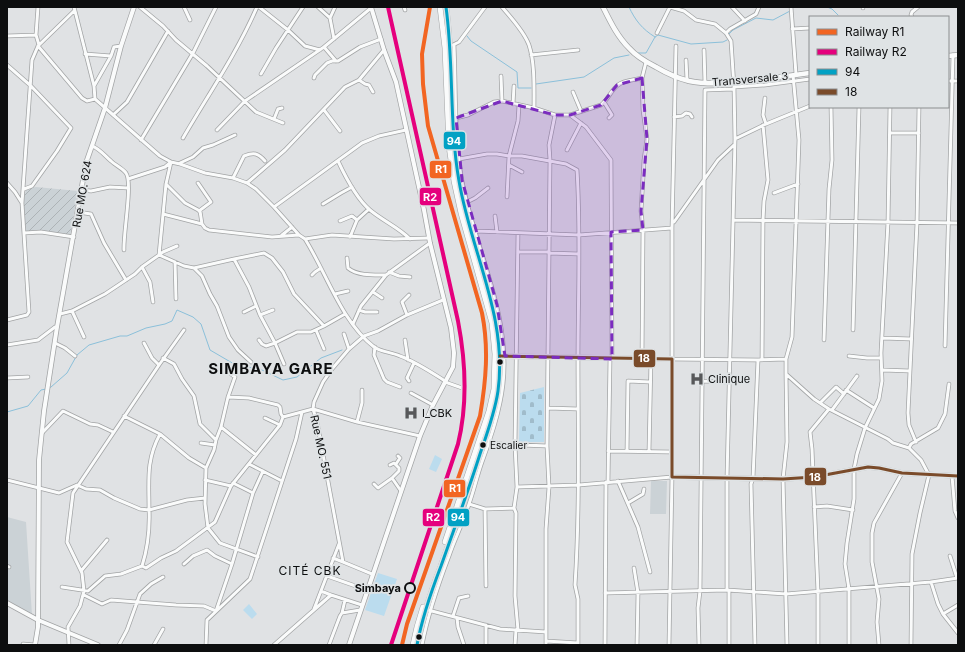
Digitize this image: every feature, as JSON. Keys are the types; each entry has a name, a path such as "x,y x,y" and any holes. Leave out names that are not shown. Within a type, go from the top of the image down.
{"main road":[{"path":"413,645 416,627 481,438 489,411 494,382 495,354 492,323 461,213 454,181 449,146 445,48 440,7"},
{"path":"417,645 420,628 428,610 464,502 487,440 498,392 503,356 497,322 474,231 459,183 456,160 452,45 446,7"},
{"name":"Transversale 3","path":"603,7 616,32 636,56 674,76 687,80 734,86 809,73"}],"street":[{"path":"38,7 36,35 38,46 82,98 87,101 95,99"},
{"name":"Rue MO. 624","path":"35,645 38,620 39,460 57,327 86,163 105,108 121,46 134,7"},
{"path":"140,7 168,31 176,40 193,53 256,112 284,122"},
{"path":"184,7 190,20"},
{"path":"141,140 193,53 216,7"},
{"path":"183,138 218,77 226,68 258,7 288,30 306,47 320,50"},
{"path":"261,74 303,7"},
{"path":"318,7 330,18"},
{"path":"334,39 330,18 335,7"},
{"path":"485,7 459,42 452,45 459,159 474,231 579,235 672,228"},
{"path":"502,7 529,44 534,91 534,108"},
{"path":"657,33 670,7 684,11 696,20 715,24 726,33 732,41 734,86 734,220 727,478 729,645"},
{"path":"732,7 745,21"},
{"path":"726,33 730,29 756,14 759,7"},
{"path":"787,645 783,479 787,442 786,359 792,337 799,140 790,7"},
{"path":"912,16 912,12 918,7"},
{"path":"217,130 245,101 320,50 371,8 396,82 424,210 429,240 451,328 454,353 453,367 433,405 420,436 348,645"},
{"path":"7,320 27,315 29,312 22,203 32,60 38,46 74,9"},
{"path":"74,9 94,86 95,99 160,156 172,162 205,173 233,178 247,183 256,189 305,240 345,314 375,347 414,362 445,382 462,388"},
{"path":"792,29 809,28"},
{"path":"113,115 127,102 168,31"},
{"path":"7,36 36,35"},
{"path":"314,78 315,75 327,63 336,61 367,44 381,39"},
{"path":"94,86 111,56 114,47 121,46"},
{"path":"669,645 672,477 672,228 674,76 676,46"},
{"path":"324,47 336,61"},
{"path":"247,183 285,150 345,87 359,80 384,50"},
{"path":"531,55 578,50"},
{"path":"704,50 705,83"},
{"path":"85,54 111,56"},
{"path":"945,346 950,81 953,56"},
{"path":"686,60 687,80"},
{"path":"642,359 643,230 641,211 644,160 647,139 643,110 642,78 646,62"},
{"path":"7,65 31,86 71,128 57,151 32,186 24,189"},
{"path":"501,76 502,101"},
{"path":"456,118 488,104 502,101 534,108 555,115 570,115 604,102 617,85 642,78"},
{"path":"699,645 698,608 700,591 702,478 705,90 734,86 765,85 809,79"},
{"path":"359,80 368,85 373,92"},
{"path":"950,81 958,82"},
{"path":"513,104 514,86"},
{"path":"573,92 581,111"},
{"path":"762,360 762,220 768,180 763,115 765,98"},
{"path":"604,102 612,115 609,118"},
{"path":"507,197 509,156 518,121 519,105"},
{"path":"734,139 809,106"},
{"path":"274,119 278,109 282,108"},
{"path":"824,340 828,221 832,160 831,108"},
{"path":"853,330 859,108"},
{"path":"849,645 849,590 845,564 854,500 854,469 865,428 879,399 883,370 882,358 888,222 890,108"},
{"path":"916,442 909,425 908,413 917,223 919,108"},
{"path":"324,110 340,131"},
{"path":"674,117 682,116 686,113 692,117"},
{"path":"546,645 546,529 549,487 547,446 549,145 555,115"},
{"path":"570,115 586,127 611,160 611,358 607,482 605,645"},
{"path":"567,150 581,123"},
{"path":"274,207 362,143 379,136 406,130"},
{"path":"890,132 919,133"},
{"path":"180,164 192,157 202,148 213,145 235,135"},
{"path":"673,223 718,160 734,145"},
{"path":"92,146 97,148 114,164 123,170 128,179 127,208 123,239 124,250"},
{"path":"233,178 244,156 249,154 259,154 265,161"},
{"path":"459,159 487,154 522,156 566,164 577,170 579,235 579,485 575,585 578,599 578,644 546,641"},
{"path":"338,161 352,188 369,209 399,229 410,239"},
{"path":"128,179 165,167 172,162"},
{"path":"159,255 166,184 172,162"},
{"path":"509,165 522,172"},
{"path":"7,183 22,203"},
{"path":"198,183 211,202 199,210"},
{"path":"166,184 185,203 199,210"},
{"path":"774,193 798,184"},
{"path":"81,190 91,191 110,187 128,188"},
{"path":"323,204 352,188"},
{"path":"467,202 488,188"},
{"path":"15,192 20,194 23,193"},
{"path":"350,237 357,220 369,209"},
{"path":"199,210 202,224 209,230 272,237 282,235 299,235"},
{"path":"78,212 91,214 104,243 126,280"},
{"path":"163,214 202,224"},
{"path":"340,221 352,216 357,220"},
{"path":"495,216 497,232"},
{"path":"734,220 958,224"},
{"path":"282,235 292,227"},
{"path":"24,233 41,232 74,237"},
{"path":"515,645 517,630 515,596 516,513 514,508 517,487 515,445 518,233"},
{"path":"305,240 332,235 429,240"},
{"path":"353,324 359,310 387,273 429,240"},
{"path":"60,314 72,311 105,294 135,274 163,252 177,246"},
{"path":"518,252 579,254"},
{"path":"159,255 184,266 194,268 264,253 272,258 283,272 294,294 324,326"},
{"path":"347,258 348,268 350,270 367,275 387,273 410,277"},
{"path":"234,259 249,287 256,306 284,364"},
{"path":"175,262 176,299"},
{"path":"142,267 150,282 153,302"},
{"path":"194,268 202,276 217,306 229,337 238,350 251,362"},
{"path":"312,275 321,268"},
{"path":"335,294 348,291"},
{"path":"373,292 382,298"},
{"path":"408,315 402,302 409,295"},
{"path":"283,417 313,409 314,402 332,369 343,358 349,349 364,336 444,300"},
{"path":"244,312 256,306"},
{"path":"260,314 273,310"},
{"path":"359,310 377,312"},
{"path":"72,311 84,337"},
{"path":"259,340 265,346 275,343 297,332 311,332 316,330 345,314"},
{"path":"7,345 38,340 55,326 57,327"},
{"path":"69,645 68,627 80,606 84,593 81,571 68,542 73,493 113,432 184,330"},
{"path":"316,330 324,349"},
{"path":"344,334 349,349"},
{"path":"883,338 911,339"},
{"path":"405,340 408,360"},
{"path":"55,343 65,348 75,356"},
{"path":"144,343 152,358 159,365"},
{"path":"375,347 374,355 384,379 387,382 400,387"},
{"path":"503,356 548,358 578,357 730,360 786,359"},
{"path":"849,356 882,358"},
{"path":"164,358 174,364 194,396 200,424 216,440"},
{"path":"649,452 650,382 652,359"},
{"path":"755,645 751,484 753,478 758,360"},
{"path":"409,382 407,378 414,362"},
{"path":"883,370 910,371"},
{"path":"227,371 235,377 214,450 206,468 205,498 208,528 220,543 258,556"},
{"path":"786,374 814,399 831,410 893,443 910,448 921,460 929,475 912,554 911,645"},
{"path":"818,645 818,592 814,477 810,432 831,410 857,376"},
{"path":"7,378 28,377"},
{"path":"702,381 729,382"},
{"path":"627,451 628,382 650,382"},
{"path":"910,448 912,444 938,428 946,414 949,384"},
{"path":"820,403 836,387 874,408"},
{"path":"357,422 362,403 362,390"},
{"path":"410,393 433,405"},
{"path":"84,593 105,576 121,574 142,566 146,568 161,558 176,551 215,522 232,484 280,425 283,417 278,404 249,398 228,397"},
{"path":"548,408 578,409"},
{"name":"Rue MO. 551","path":"313,409 357,422 420,436"},
{"name":"Rue MO. 551","path":"313,409 317,422 343,562"},
{"path":"42,433 63,411 90,424 98,425 113,432"},
{"path":"206,645 207,620 250,579 296,439 302,412"},
{"path":"124,416 160,434 189,458 206,468"},
{"path":"265,418 280,425"},
{"path":"221,427 256,455"},
{"path":"142,566 147,549 150,510 150,460 153,447 160,434"},
{"path":"446,556 469,504 487,440 499,444 547,446"},
{"path":"201,443 215,445"},
{"path":"608,451 671,452"},
{"path":"390,465 396,464 400,458 398,456"},
{"path":"249,464 282,481"},
{"path":"374,484 378,488 392,478 400,470 396,464"},
{"path":"517,487 549,487 672,477 783,479 814,477 868,467 902,473 958,476"},
{"path":"216,611 232,564 253,493 262,471"},
{"path":"879,645 877,622 880,599 872,562 872,533 874,523 902,473"},
{"path":"952,476 955,511 958,518"},
{"path":"392,478 401,491"},
{"path":"7,480 59,493 77,485 86,489 100,490 114,498 140,509 150,510 188,500 205,498"},
{"path":"205,480 232,484 253,493"},
{"path":"618,481 638,526 650,572"},
{"path":"628,503 643,494 644,489"},
{"path":"469,504 485,510 514,508"},
{"path":"814,507 827,506 853,510"},
{"path":"485,510 486,586"},
{"path":"81,571 107,540"},
{"path":"313,611 340,542"},
{"path":"184,564 194,556 207,550 215,556 232,564"},
{"path":"605,593 728,591 786,594 849,590 877,586 931,582 958,578 950,556"},
{"path":"333,558 372,574"},
{"path":"634,568 638,593 637,645"},
{"path":"327,576 367,590"},
{"path":"119,645 127,630 140,594 151,584 163,577"},
{"path":"931,582 943,614 958,633"},
{"path":"62,587 84,593 102,604 111,600 137,603 204,606 216,611"},
{"path":"321,592 362,605"},
{"path":"274,645 331,595"},
{"path":"453,616 459,598 468,596"},
{"path":"329,645 342,613 345,600"},
{"path":"7,603 38,620 98,645"},
{"path":"943,614 958,606"},
{"path":"342,613 360,610"},
{"path":"422,645 428,610 500,629 546,632"},
{"path":"458,618 458,627 464,645"},
{"path":"486,625 486,645"},
{"path":"154,645 163,630"},
{"path":"23,644 35,645"}],"highlighted area":[{"path":"642,78 647,139 641,211 643,230 611,232 612,359 505,356 497,305 462,180 456,118 502,101 555,115 570,115 601,105 617,85"}],"shaded area":[{"path":"36,187 78,191 70,236 40,230 26,232 23,204 26,189"},
{"path":"651,481 667,481 666,514 650,514"},
{"path":"7,517 26,522 32,615 7,600"}],"green space":[{"path":"544,387 544,442 519,442 520,393"},
{"path":"435,455 442,459 436,472 429,469"},
{"path":"378,573 397,579 384,616 365,610"},
{"path":"249,604 257,614 252,619 243,610"}],"waterway":[{"path":"629,7 639,24 655,37"},
{"path":"827,7 832,9 838,15"},
{"path":"729,34 733,30 756,18 773,20 790,11"},
{"path":"637,53 646,53 655,37 658,35 691,44 723,42 727,40"},
{"path":"467,36 471,41 517,72 518,88 531,88"},
{"path":"536,84 584,77 614,58 629,55"},
{"path":"49,388 67,373 77,355 89,345 120,336 127,336 146,328 165,324 172,321 177,310 193,317 201,324 210,350 234,364 262,370 283,380 297,377 321,358 342,350"},
{"path":"7,412 28,406 41,390 46,389"}],"railway":[{"path":"402,645 407,624 480,416 486,364 482,313 428,126 423,84 422,54 430,7"},
{"path":"391,645 444,487"}],"rail line":[{"name":"R2","path":"388,7 458,321 463,352 465,383 465,398 458,444 391,645"},
{"name":"R1","path":"402,645 407,624 480,416 486,364 482,313 428,126 423,84 422,54 430,7"}],"transit line":[{"name":"94","path":"417,645 430,595 466,496 495,407 500,364 498,337 493,311 459,181 454,138 450,51 446,7"},
{"name":"18","path":"500,356 672,359 672,477 783,479 814,477 868,467 902,473 958,476"}],"place":[{"name":"Clinique","path":"697,379"},
{"name":"I_CBK","path":"411,413"},
{"name":"Escalier","path":"483,445"},
{"name":"Simbaya","path":"410,588"}],"district":[{"name":"SIMBAYA GARE","path":"271,368"},
{"name":"CITÉ CBK","path":"310,570"}]}
